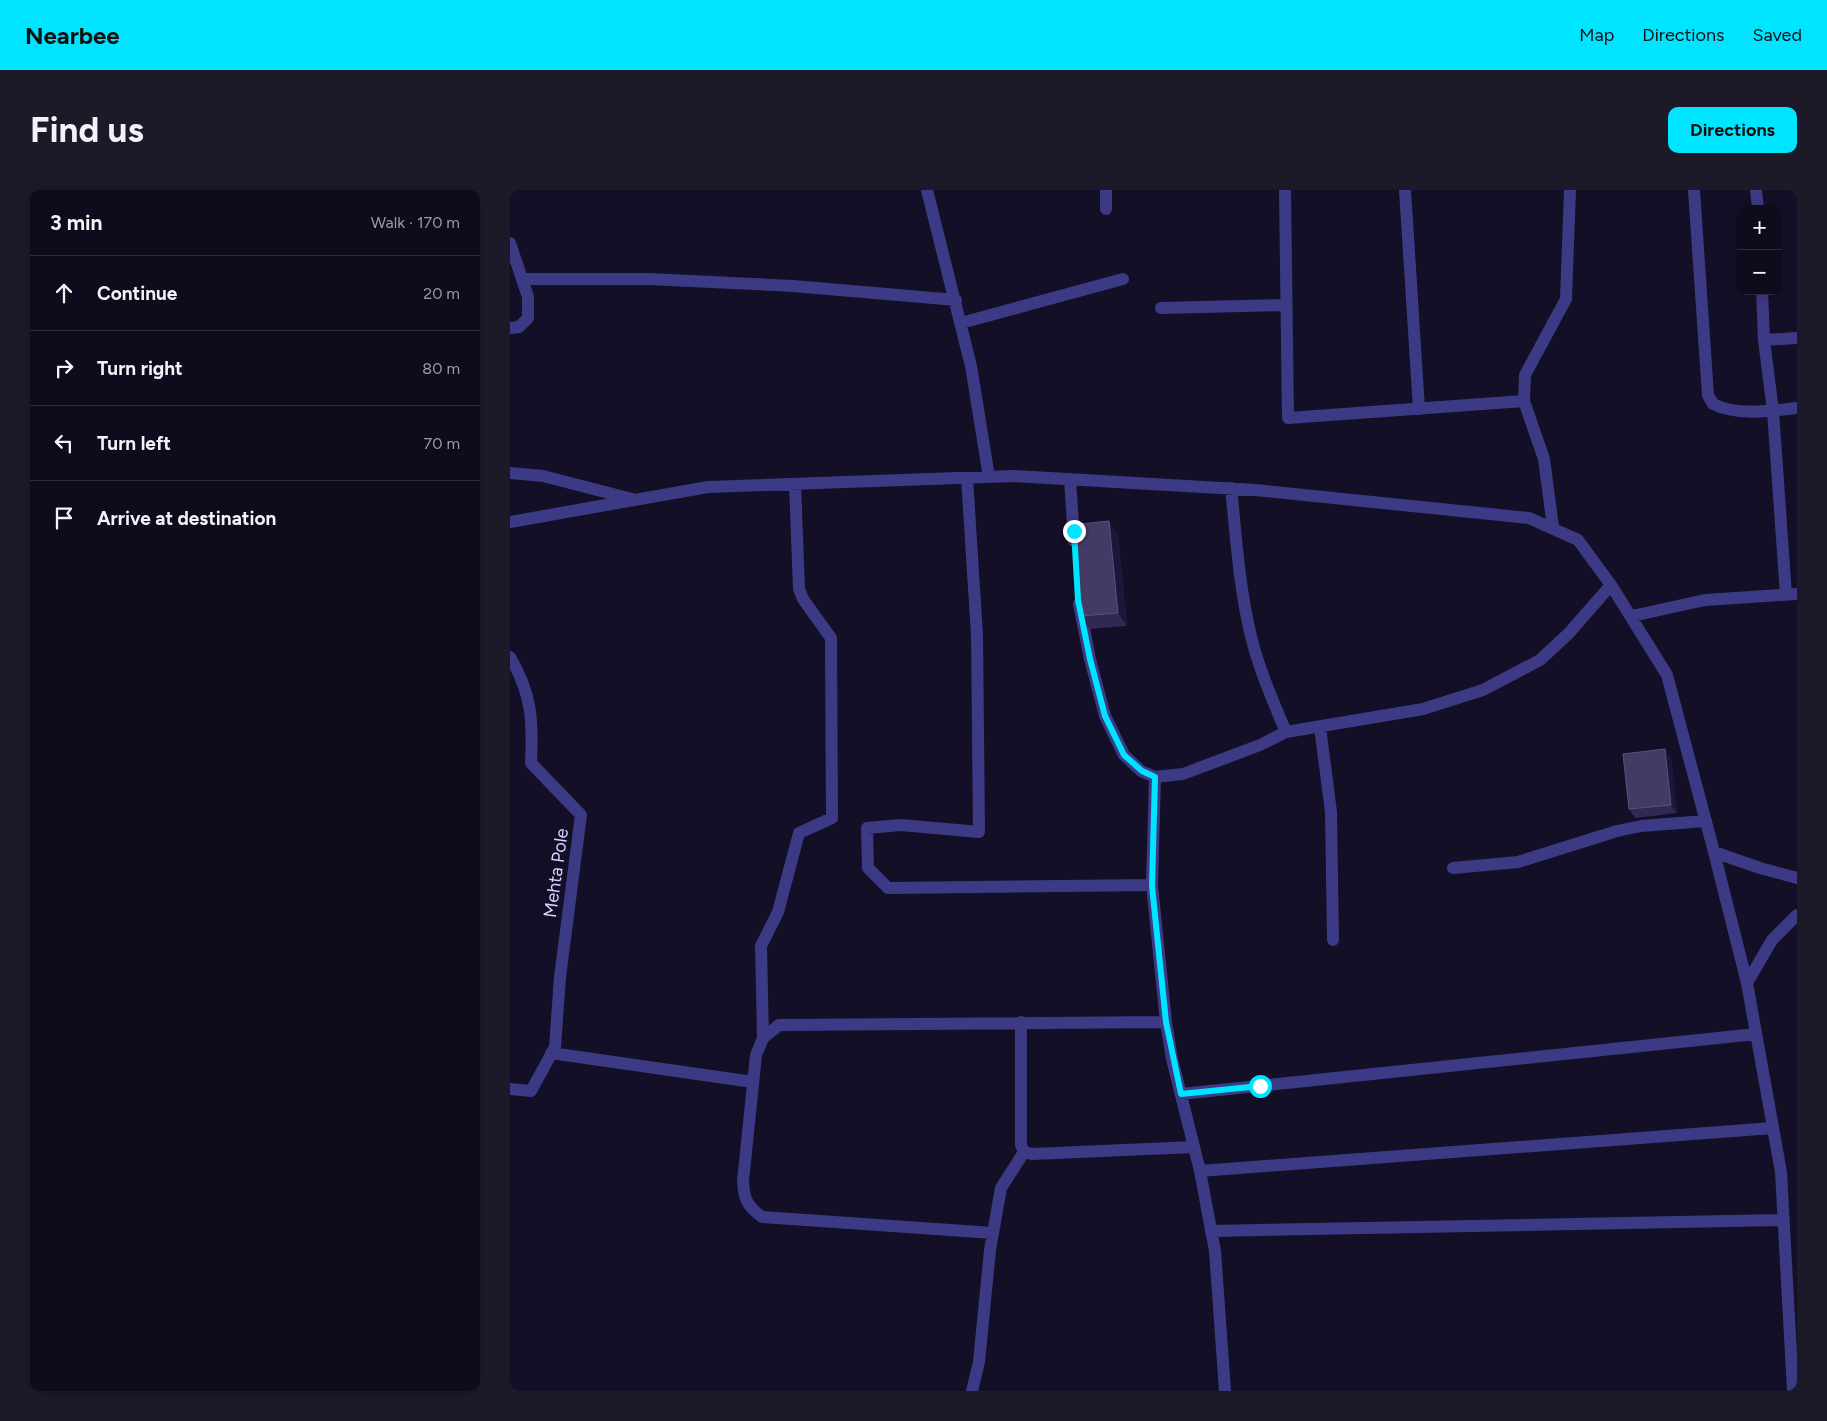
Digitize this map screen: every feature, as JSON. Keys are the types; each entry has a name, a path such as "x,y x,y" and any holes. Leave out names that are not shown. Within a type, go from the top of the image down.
{"street":[{"path":"927,190 971,366 989,477"},
{"path":"1106,190 1106,208"},
{"path":"1285,190 1288,418 1524,401"},
{"path":"1405,190 1419,409"},
{"path":"1553,527 1544,459 1524,401 1524,375 1566,299 1570,190"},
{"path":"1694,190 1708,395 1712,404 1731,411 1773,411 1797,408"},
{"path":"1756,190 1758,205"},
{"path":"510,243 528,297 528,318 519,327 510,328"},
{"path":"522,279 648,279 793,286 956,300"},
{"path":"961,323 1123,279"},
{"path":"1632,616 1705,600 1792,594 1764,340 1762,295"},
{"path":"1161,308 1286,305"},
{"path":"1764,340 1797,338"},
{"path":"510,474 543,476 636,500"},
{"path":"510,522 708,487 989,477 1070,479 1231,488 1529,518 1553,527 1578,540 1632,616 1667,675 1714,852 1747,983 1781,1172 1793,1391"},
{"path":"967,478 977,635 978,832 901,825 867,828 868,868 888,888 1152,886"},
{"path":"1070,479 1075,554"},
{"path":"795,484 799,589 803,598 831,638 832,818 799,833 778,912 761,946 763,1038 756,1055 743,1181 744,1198 750,1208 762,1217 993,1233"},
{"path":"1231,488 1239,573 1250,632 1265,682 1286,732"},
{"path":"1078,591 1090,659 1105,716 1124,755 1142,771 1155,777 1184,774 1260,745 1286,732 1423,709 1483,690 1540,660 1568,633 1611,585"},
{"name":"Mehta Pole","path":"510,657 522,677 533,719 531,762 581,815 560,976 555,1047 531,1091 510,1089"},
{"path":"1320,727 1331,812 1333,940"},
{"path":"1155,777 1152,886 1166,1022 1200,1171 1215,1251 1225,1391"},
{"path":"1452,868 1518,862 1551,853 1587,838 1625,829 1706,821"},
{"path":"1714,852 1760,868 1797,878"},
{"path":"1747,983 1772,940 1797,915"},
{"path":"1020,1022 1020,1146 1024,1152 1032,1154 1194,1147"},
{"path":"763,1038 779,1025 1166,1022"},
{"path":"1181,1094 1756,1034"},
{"path":"552,1054 753,1082"},
{"path":"1200,1171 1773,1128"},
{"path":"972,1391 979,1362 993,1233 1001,1188 1024,1152"},
{"path":"1211,1231 1784,1220"}],"building":[{"path":"1109,521 1118,613 1080,616 1071,525"},
{"path":"1665,749 1671,805 1629,809 1623,754"}],"route":[{"path":"1074,531 1078,600 1090,659 1105,716 1124,755 1142,771 1155,777 1152,886 1159,938 1166,1022 1172,1059 1181,1094 1260,1086"}]}
